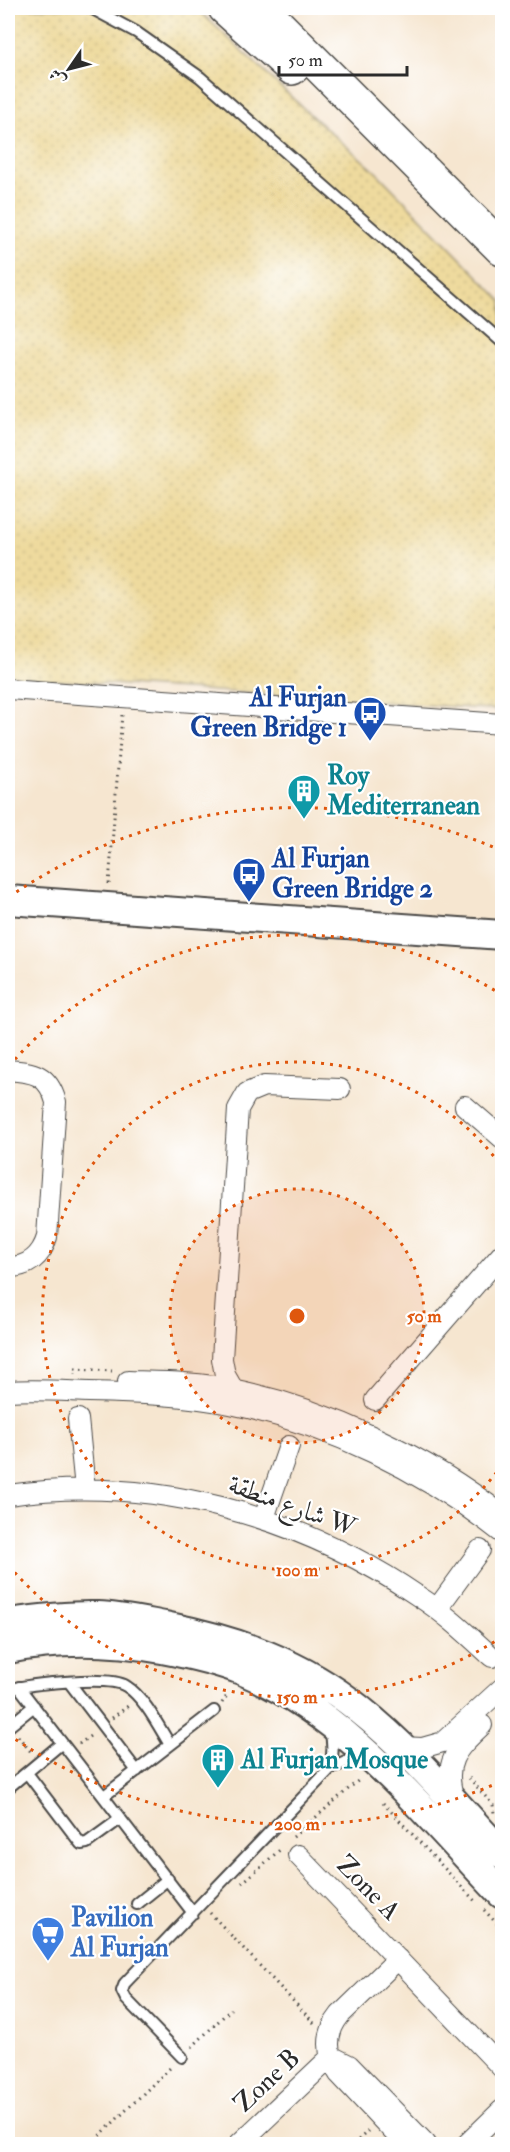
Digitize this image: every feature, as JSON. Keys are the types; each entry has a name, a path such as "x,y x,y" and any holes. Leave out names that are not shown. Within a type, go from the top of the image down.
{"highway":[{"path":"225,8 333,104 395,142"},
{"path":"261,8 502,249"}],"street":[{"path":"8,689 502,724"},
{"path":"8,900 502,935"},
{"path":"8,1070 31,1072 40,1076 53,1092 56,1102 45,1246 33,1261 8,1267"},
{"path":"233,1389 225,1375 222,1359 237,1114 240,1103 247,1093 264,1086 340,1089"},
{"path":"465,1106 502,1138"},
{"path":"375,1400 502,1254"},
{"path":"200,1384 213,1373 222,1359"},
{"path":"8,1378 75,1378 200,1384 233,1389 299,1407 402,1451 464,1488 502,1515"},
{"path":"8,1391 112,1392 196,1399 231,1404 296,1421 395,1464 456,1499 502,1533"},
{"path":"78,1419 85,1490"},
{"path":"264,1518 289,1446"},
{"name":"شارع منطقة W","path":"8,1495 85,1490 159,1495 215,1505 264,1518 317,1539 369,1565 437,1609 492,1657"},
{"path":"437,1609 480,1550"},
{"path":"8,1623 96,1616 128,1619 230,1641 268,1654 360,1709 402,1747 502,1854"},
{"path":"8,1649 62,1642 103,1642 144,1646 184,1654 240,1670 282,1691 321,1716 372,1774 502,1894"},
{"path":"402,1747 422,1748 443,1742 502,1688"},
{"path":"454,1802 449,1779 454,1754 502,1705"},
{"name":"Zone A","path":"298,1854 502,2068"},
{"name":"Zone A","path":"330,2047 330,2029 340,2015 398,1959"},
{"path":"330,2047 339,2074 405,2145"},
{"path":"330,2047 426,2145"},
{"name":"Zone B","path":"239,2145 330,2047"},
{"path":"467,2144 502,2110"}],"lane":[{"path":"91,8 136,32 200,76 502,342"},
{"path":"69,1682 137,1771"},
{"path":"8,1690 69,1682 114,1682 124,1685 139,1697 170,1745"},
{"path":"19,1687 168,1879 197,1909"},
{"path":"9,1726 34,1706"},
{"path":"104,1797 214,1711"},
{"path":"321,1716 329,1728 333,1741 330,1769"},
{"path":"8,1788 39,1762 66,1748"},
{"path":"182,2056 128,2002 122,1991 125,1983 330,1769 352,1759 372,1774"},
{"path":"27,1773 81,1844 87,1843 120,1819"},
{"path":"137,1904 168,1879"}],"path":[{"path":"107,907 124,698"},
{"path":"66,1748 103,1726 139,1697"},
{"path":"9,1726 39,1762"},
{"path":"235,1889 360,1778 372,1774"},
{"path":"383,1803 502,1929"},
{"path":"197,1909 330,2047"},
{"path":"91,2145 231,2009"}],"sand":[{"path":"8,8 196,8 314,118 376,172 502,301 502,710 8,677"}],"place":[{"name":"Al Furjan Green Bridge 1","path":"370,742"},
{"name":"Roy Mediterranean","path":"304,820"},
{"name":"Al Furjan Green Bridge 2","path":"249,903"},
{"name":"Al Furjan Mosque","path":"218,1789"},
{"name":"Pavilion Al Furjan","path":"48,1962"}]}
